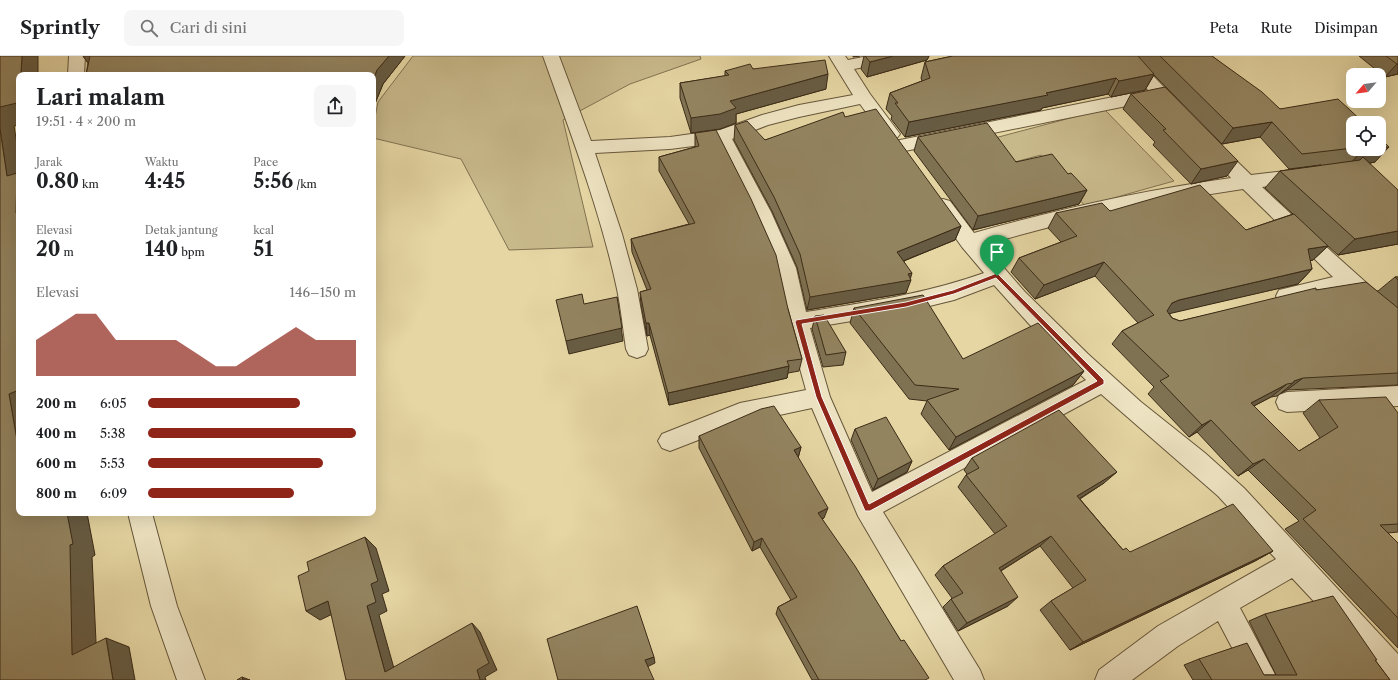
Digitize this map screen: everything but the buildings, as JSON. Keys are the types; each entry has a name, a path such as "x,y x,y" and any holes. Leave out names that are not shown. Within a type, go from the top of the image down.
{"street":[{"path":"76,72 77,56"},
{"path":"551,56 584,147 612,234 627,289 637,350"},
{"path":"893,56 840,61 864,98 913,165"},
{"path":"1125,56 1186,120"},
{"path":"900,146 1160,94"},
{"path":"584,147 670,143 722,136 762,121 799,111 864,98"},
{"path":"722,136 761,212 786,268 798,322 819,397 867,508 970,680"},
{"path":"1201,136 1245,182 1349,281 1398,323"},
{"path":"969,242 1023,225 1069,214 1245,182 1323,172"},
{"path":"932,191 969,242 997,276 1102,382 1188,453 1229,490 1376,647 1398,675"},
{"path":"798,322 906,304 954,292 997,276"},
{"path":"1266,301 1349,281"},
{"path":"867,508 1102,382"},
{"path":"1287,402 1398,396"},
{"path":"670,441 740,413 819,397"},
{"path":"141,516 164,606 191,680"},
{"path":"1109,680 1168,636 1295,562"},
{"path":"1223,603 1264,680"}],"shaded area":[{"path":"413,56 700,56 701,59 630,84 563,120 593,247 509,250 461,159 376,139 376,112 378,102"},
{"path":"1104,109 1174,181 1085,206 1041,155 1011,163 991,139"}],"route":[{"path":"997,276 1102,382 867,508 819,397 810,360 798,322 906,304 954,292 997,276"}]}
